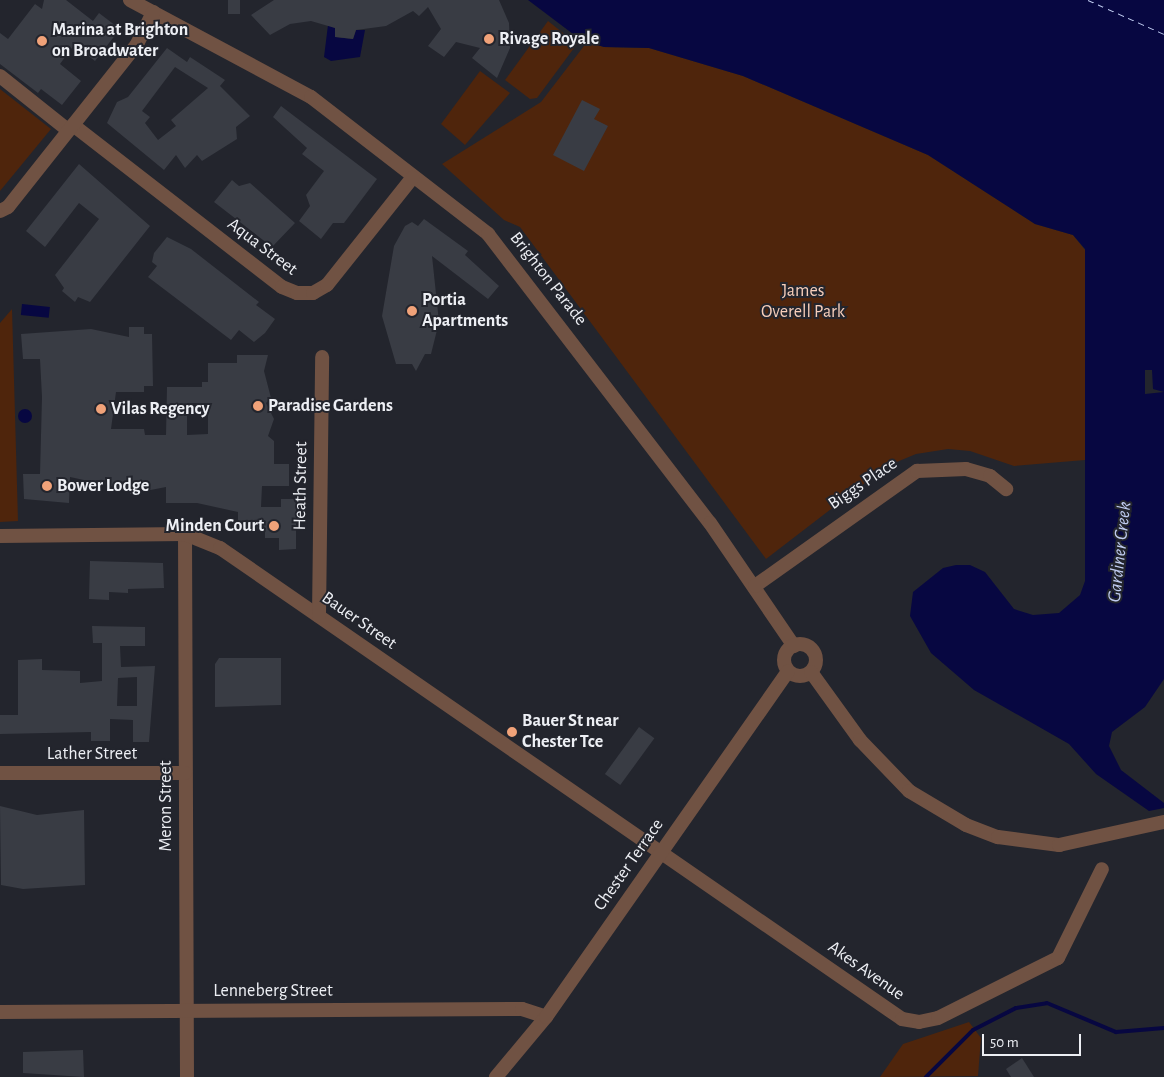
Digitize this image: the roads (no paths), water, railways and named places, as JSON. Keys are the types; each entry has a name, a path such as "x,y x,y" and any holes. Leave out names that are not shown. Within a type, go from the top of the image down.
{"street":[{"name":"Brighton Parade","path":"130,0 311,97 412,178 488,234 510,257 755,586 794,646"},
{"path":"0,211 71,128 137,44 153,12"},
{"name":"Aqua Street","path":"0,76 282,287 304,294 326,285 412,178"},
{"name":"Heath Street","path":"318,616 322,357"},
{"name":"Biggs Place","path":"755,586 917,471 966,469 990,476 1006,489"},
{"name":"Bauer Street","path":"0,536 185,534 220,548 660,853"},
{"name":"Meron Street","path":"185,534 187,1077"},
{"path":"805,645 813,652 816,662 811,672 800,676 788,671 784,658 794,646 805,645"},
{"name":"Chester Terrace","path":"496,1077 546,1017 788,671"},
{"path":"811,672 860,740 909,791 966,824 998,837 1059,845 1163,823"},
{"name":"Lather Street","path":"0,773 185,773"},
{"name":"Akes Avenue","path":"660,853 902,1019 919,1022 938,1018 1058,958 1102,869"},
{"name":"Lenneberg Street","path":"0,1012 522,1009 546,1017"}],"water":[{"path":"528,0 1164,0 1164,679 1145,707 1112,732 1109,746 1121,770 1164,803 1164,808 1149,811 1096,774 1069,744 974,690 931,653 910,616 913,592 943,568 956,565 970,565 985,572 1014,609 1033,615 1059,613 1080,595 1085,581 1085,249 1073,235 1035,224 928,155 743,76 649,48 604,47 581,40"},
{"path":"328,25 335,28 336,37 353,39 356,30 365,30 360,57 331,61 324,57"},
{"path":"22,304 50,307 49,318 21,315"},
{"path":"22,409 28,409 32,416 28,423 22,423 18,419 18,413"}],"waterway":[{"name":"Gardiner Creek","path":"926,1077 973,1030 1016,1008 1047,1003 1116,1032 1164,1028"}],"place":[{"name":"Rivage Royale","path":"489,39"},
{"name":"Marina at Brighton on Broadwater","path":"42,41"},
{"name":"Portia Apartments","path":"412,311"},
{"name":"Paradise Gardens","path":"258,406"},
{"name":"Vilas Regency","path":"101,409"},
{"name":"Bower Lodge","path":"47,486"},
{"name":"Minden Court","path":"274,526"},
{"name":"Bauer St near Chester Tce","path":"512,732"}],"park label":[{"name":"James Overell Park","path":"803,302"}]}
